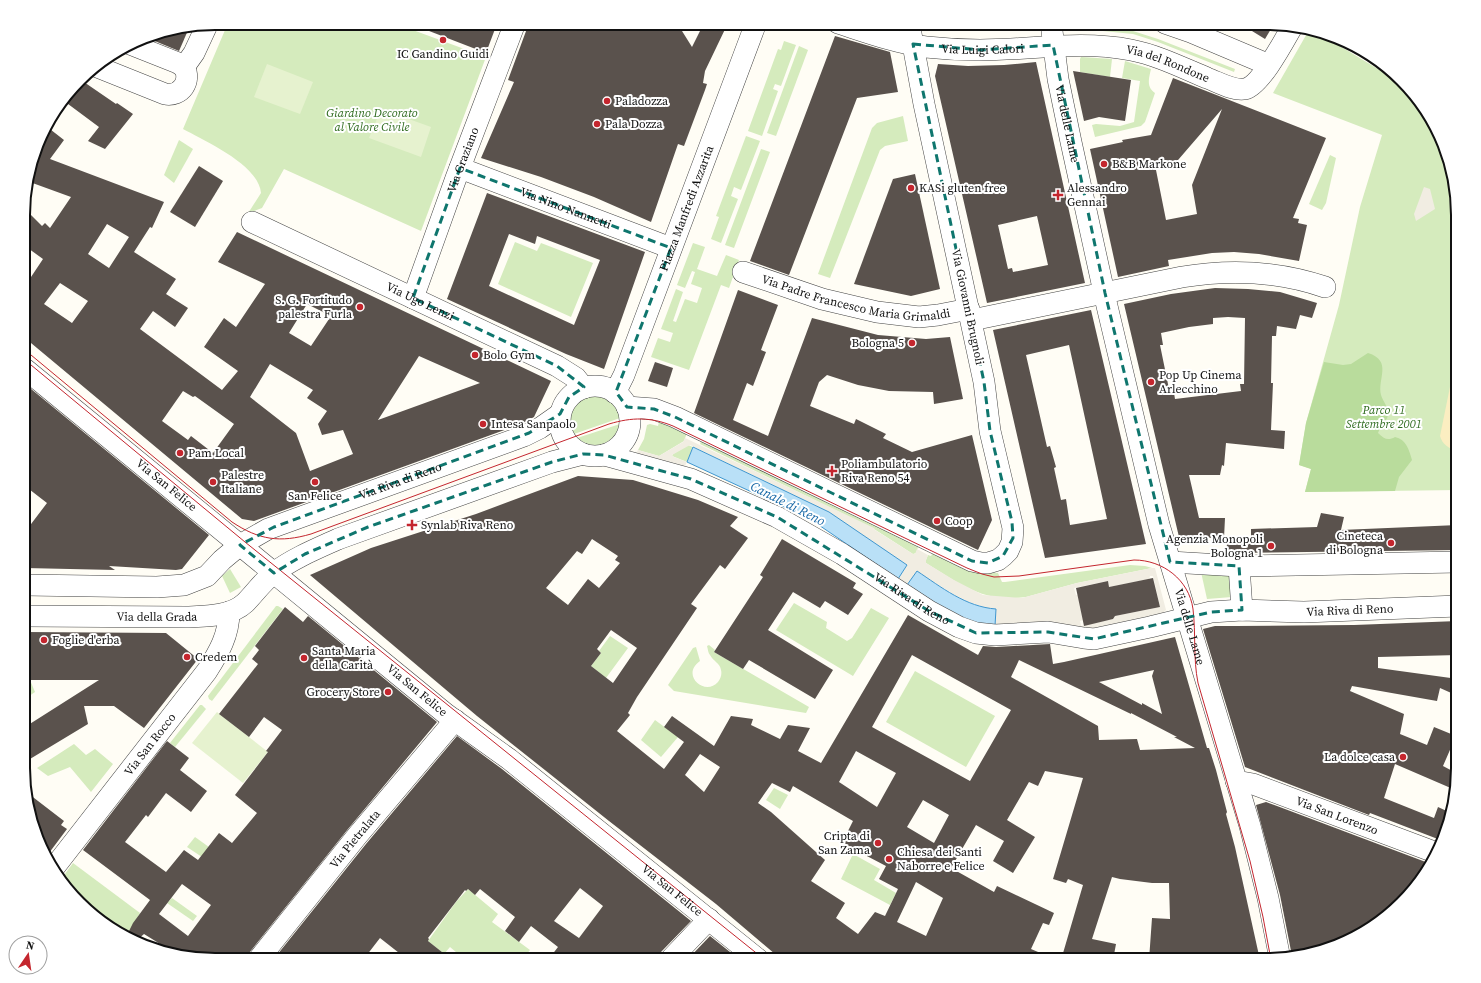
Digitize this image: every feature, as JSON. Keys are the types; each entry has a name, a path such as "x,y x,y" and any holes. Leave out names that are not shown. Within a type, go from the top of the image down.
{"street":[{"path":"184,67 194,53 205,30"},
{"name":"Via Graziano","path":"413,298 512,30"},
{"name":"Piazza Manfredi Azzarita","path":"621,400 626,370 753,30"},
{"name":"Via Luigi Calori","path":"861,30 913,44 944,48 981,50 1053,45"},
{"path":"910,30 913,44"},
{"name":"Via delle Lame","path":"1051,30 1062,99 1105,294 1159,525 1259,861 1273,919 1279,953"},
{"path":"1185,30 1269,64"},
{"name":"Via del Rondone","path":"1053,45 1090,45 1132,50 1229,86 1245,89 1253,84 1269,64 1289,32"},
{"name":"Via Giovanni Brugnoli","path":"621,400 675,417 967,559 981,563 993,562 1003,556 1011,545 1013,534 1011,514 990,431 984,382 924,104 913,44"},
{"path":"101,68 172,95 177,94 184,86 187,75 184,67 178,63 137,47"},
{"name":"Via Nino Nannetti","path":"460,168 671,248"},
{"name":"Via Ugo Lenzi","path":"252,222 557,366 576,378 584,388"},
{"name":"Via Padre Francesco Maria Grimaldi","path":"743,272 822,299 877,312 918,317 970,314 1105,294"},
{"path":"1105,294 1200,274 1226,272 1251,272 1284,277 1325,286"},
{"name":"Via San Felice","path":"30,373 455,720 509,759 750,953"},
{"path":"591,386 604,387 621,400 630,424 626,438 616,449 604,455 593,456 583,454 570,446 563,436 559,423 560,414 565,402 573,393 591,386"},
{"name":"Via Riva di Reno","path":"240,546 274,526 524,436 540,428 560,414"},
{"path":"274,573 305,554 352,534 552,462 583,454"},
{"name":"Via Riva di Reno","path":"604,455 695,480 777,517 842,554 934,614 971,632 995,635 1048,632 1094,639 1211,612 1242,610 1304,612 1451,606"},
{"path":"30,585 157,587 184,585 195,582 207,576 222,560 240,546"},
{"path":"1170,562 1239,566 1451,562"},
{"path":"1239,566 1242,610"},
{"name":"Via della Grada","path":"30,616 186,617 206,616 229,612 244,604 263,582 274,573"},
{"name":"Via San Rocco","path":"57,864 207,671 219,652 227,633 229,612"},
{"name":"Via Pietralata","path":"264,953 357,836 455,720"},
{"name":"Via San Lorenzo","path":"1236,780 1253,784 1431,851"},
{"path":"676,953 708,919"}],"highlighted area":[{"path":"913,44 981,50 1053,45 1105,293 1170,562 1239,566 1242,610 1211,612 1094,639 1048,632 976,633 929,611 777,517 691,479 604,455 583,454 552,462 368,527 305,554 274,573 240,545 274,527 529,433 560,414 569,397 584,387 557,366 413,298 460,168 671,248 616,392 627,407 654,409 675,417 972,561 988,563 1003,556 1013,538 1012,522 990,431 984,382"}],"green space":[{"name":"Giardino Decorato al Valore Civile","path":"225,30 413,30 486,57 421,231 284,169 262,208 254,211 248,218 245,218 261,193 258,183 251,173 230,155 183,129"},
{"path":"1093,30 1133,31 1158,39 1235,69 1234,72 1158,42 1133,34"},
{"name":"Parco 11 Settembre 2001","path":"1306,35 1314,36 1336,44 1378,69 1379,68 1397,84 1413,102 1426,122 1437,144 1445,167 1451,203 1451,490 1305,492 1311,469 1299,465 1306,423 1339,305 1360,207 1382,135 1273,93"},
{"path":"784,41 796,45 781,86 775,84 773,89 778,91 762,136 748,131 778,49 781,50"},
{"path":"799,46 808,50 776,136 767,133"},
{"path":"1081,57 1112,59 1110,77 1080,72"},
{"path":"1125,61 1151,69 1149,85 1155,93 1145,122 1141,126 1095,137 1092,125 1120,126 1134,122 1140,81 1122,78"},
{"path":"267,64 313,82 300,114 254,97"},
{"path":"381,109 431,127 421,157 369,138"},
{"path":"903,116 908,141 885,146 880,150 830,278 818,274 872,128 877,123"},
{"path":"746,136 760,141 741,190 734,187 731,196 738,199 721,243 711,239 719,217 716,216"},
{"path":"179,140 193,149 174,183 164,175"},
{"path":"761,149 770,152 734,248 725,245"},
{"path":"1330,155 1336,158 1326,203 1322,210 1309,204"},
{"path":"515,242 537,251 541,243 593,263 571,317 498,284"},
{"path":"693,243 705,247 697,269 717,276 726,255 739,260 729,288 721,285 689,370 651,357 658,338 670,342 673,333 661,329 676,289 683,292 673,321 676,322 685,299 697,303 702,288 691,284 695,272 692,271 685,288 677,285"},
{"path":"1368,353 1376,356 1382,366 1380,389 1388,412 1386,420 1378,433 1386,439 1395,437 1402,440 1408,449 1412,460 1399,477 1395,491 1305,492 1311,469 1299,465 1306,423 1324,362 1343,365 1351,364"},
{"path":"597,396 612,403 619,413 620,418 574,434 571,420 574,408 583,400 589,397"},
{"path":"660,418 688,430 684,441 659,456 638,450 644,439 647,425 650,424 658,426"},
{"path":"620,424 614,437 603,444 590,445 577,438"},
{"path":"703,437 920,542 916,553 913,554 874,529 700,444"},
{"path":"688,445 693,447 687,462 672,456 673,454"},
{"path":"935,549 991,572 998,573 1002,582 1130,565 1152,568 1077,583 1026,597 997,597 984,594 961,585 926,563 928,555 931,556"},
{"path":"230,569 241,587 230,593 222,576"},
{"path":"1201,572 1229,572 1232,597 1207,599"},
{"path":"794,603 827,622 826,628 847,641 852,638 871,608 889,618 853,676 776,630"},
{"path":"276,606 283,609 212,701 209,699 208,696"},
{"path":"610,636 628,648 606,678 591,666 601,653 599,651"},
{"path":"709,645 715,650 714,652 809,707 806,713 674,691 668,685 693,648 696,647 700,661 694,667 693,678 701,686 707,687 713,686 718,682 721,676 721,670 709,653 707,646"},
{"path":"915,671 995,716 966,767 886,722"},
{"path":"30,680 35,692 30,696"},
{"path":"200,705 206,709 175,747 170,743"},
{"path":"217,712 268,752 243,783 192,743"},
{"path":"655,720 678,737 661,757 641,740"},
{"path":"74,744 86,755 95,749 113,764 91,792 70,767 48,776 37,768"},
{"path":"774,788 788,795 780,809 766,800"},
{"path":"195,837 227,860 220,869 187,847"},
{"path":"853,854 880,869 874,880 896,893 890,905 841,879"},
{"path":"73,863 140,913 129,932 102,915 84,899 64,875"},
{"path":"468,889 498,914 492,922 530,950 528,953 457,953 450,947 445,953 443,953 428,941 456,902"},
{"path":"172,898 197,916 193,921 167,903"}],"sand":[{"path":"1451,382 1451,448 1446,446 1440,436"}],"shaded area":[{"path":"1424,187 1430,189 1435,209 1416,221 1414,214"},
{"path":"685,438 874,528 913,554 915,554 917,549 928,555 926,563 983,595 1022,598 1077,583 1155,568 1166,610 1161,615 1102,632 995,629 985,608 961,599 917,572 905,588 896,582 907,565 829,512 690,445 672,455 687,462 685,466 660,461 636,453 638,450 659,456 683,442","holes":["1150,576 1153,576 1160,607 1115,616 1113,619 1081,626 1080,621 1083,620 1078,595 1076,595 1074,588 1108,581 1109,587 1149,579"]}],"water":[{"name":"Canale di Reno","path":"693,447 829,512 907,565 898,579 810,519 687,462"},
{"path":"917,571 945,590 964,600 996,609 995,626 970,622 943,608 907,585"}],"building":[{"path":"427,30 495,30 486,53"},
{"name":"Pala Dozza","path":"526,30 681,30 692,47 700,30 725,30 705,71 703,83 707,84 705,90 684,146 678,144 651,222 594,197 541,177 481,158 514,82 508,80"},
{"path":"1250,30 1270,30 1265,39"},
{"path":"187,33 179,51 154,41 167,36"},
{"path":"835,36 890,52 898,92 857,98 789,275 750,261"},
{"path":"1036,62 1085,283 987,303 935,76 938,64 968,66","holes":["1037,216 1048,265 1013,272 1012,268 1008,269 998,225"]},
{"path":"1073,71 1131,80 1125,121 1099,117 1084,121"},
{"path":"1173,78 1326,138 1293,218 1299,219 1298,223 1307,225 1299,261 1259,254 1234,252 1212,253 1168,260 1169,266 1118,277 1090,149 1123,142 1122,140 1151,135","holes":["1222,109 1192,185 1197,214 1166,220 1156,170 1172,167"]},
{"path":"85,83 133,114 105,149 88,141 99,127 67,103"},
{"path":"51,130 64,140 50,159 164,202 152,228 150,227 134,252 176,279 166,294 188,308 175,327 153,311 140,329 222,390 238,371 204,347 224,318 236,327 265,284 218,262 237,232 551,381 534,417 521,424 254,521 242,519 30,342 30,278 43,259 30,250 30,214 42,226 45,223 50,228 71,197 33,183 36,167","holes":["107,224 129,237 109,268 88,254","60,283 88,301 72,323 44,304","307,304 331,316 311,346 289,333","419,356 480,383 378,420","270,364 313,390 307,398 327,411 318,424 322,435 343,430 353,454 310,471 296,433 250,397","183,391 193,397 195,396 234,424 213,453 191,436 188,440 162,421"]},
{"path":"199,166 223,181 195,227 170,212"},
{"path":"915,174 940,289 911,296 854,284 893,179"},
{"path":"487,193 645,252 604,369 566,354 447,299","holes":["509,234 535,244 537,236 600,260 574,325 489,286"]},
{"path":"1215,288 1248,289 1280,292 1317,303 1312,318 1300,315 1296,329 1277,326 1276,336 1272,336 1271,383 1273,383 1271,430 1285,431 1284,449 1226,443 1224,466 1222,465 1220,475 1189,475 1199,518 1225,518 1224,538 1179,537 1124,304 1171,294","holes":["1213,318 1245,318 1244,384 1240,384 1241,391 1175,399 1174,393 1170,394 1160,345 1163,345 1161,333 1213,324"]},
{"path":"738,290 778,305 761,350 766,352 753,386 747,383 733,420 768,436 812,318 878,335 926,339 950,337 963,399 934,404 933,392 889,391 858,385 827,375 819,382 810,406 854,424 856,419 886,434 883,438 912,452 972,435 992,520 978,550 694,413"},
{"path":"1091,310 1146,544 1045,558 993,330","holes":["1069,345 1107,519 1070,525 1066,499 1061,500 1054,468 1056,467 1050,446 1047,447 1026,355"]},
{"path":"655,362 673,368 667,387 648,381"},
{"path":"30,388 209,535 182,569 176,570 109,566 115,570 30,568 30,525 47,503 30,490"},
{"path":"578,476 633,480 698,500 738,517 730,526 748,538 725,569 720,565 691,604 697,608 637,697 628,713 630,715 617,731 664,769 684,742 664,727 672,716 714,746 731,716 753,719 751,725 780,739 788,725 810,728 798,751 821,763 908,615 978,655 983,646 996,647 1050,644 1053,664 1175,637 1207,748 1209,748 1216,770 1227,812 1226,814 1235,847 1258,953 1150,953 1152,918 1170,919 1169,883 1152,883 1112,877 1092,939 1116,944 1114,953 1063,953 1083,885 1068,879 1066,883 1053,879 1083,778 1045,771 1038,786 1029,782 1007,820 1035,837 1013,873 993,861 1004,841 976,825 951,868 994,892 997,886 1054,913 1049,925 1043,923 1031,949 1040,953 774,953 716,904 477,716 310,575 371,548 476,514","holes":["592,539 618,556 615,560 620,563 599,588 588,579 568,605 546,588 577,551 582,554","611,630 637,648 613,683 591,666 601,653 597,649","912,655 1011,710 970,781 872,727","1019,660 1131,713 1195,748 1140,750 1137,739 1099,740 1098,726 1011,677","1154,670 1152,676 1162,714 1099,682","856,751 896,773 877,807 839,782","700,754 720,767 704,792 685,775","772,783 790,792 793,786 853,821 842,843 886,866 879,879 898,889 885,916 875,912 858,934 836,918 845,903 811,881 825,860 771,812 758,803","923,800 949,815 934,843 907,827","916,882 943,898 926,936 897,922"]},
{"path":"1321,513 1344,517 1341,530 1451,525 1451,550 1228,553 1226,540 1251,538 1251,529 1317,527"},
{"path":"782,539 856,583 853,588 863,594 848,615 825,601 820,608 793,592 768,630 833,670 815,699 749,660 743,669 714,652 763,577 760,575"},
{"path":"1153,578 1160,607 1115,616 1113,619 1084,626 1076,588 1108,581 1109,587"},
{"path":"285,607 303,622 308,616 437,722 348,829 249,953 203,953 167,947 144,934 140,937 129,932 133,923 150,900 83,850 167,741 189,758 180,770 207,791 191,812 166,793 148,817 146,815 125,842 166,872 184,850 198,860 219,833 232,843 257,813 235,795 268,752 266,751 282,730 264,717 249,737 219,714 258,664 252,659 259,650 255,646","holes":["182,884 211,905 188,936 159,914"]},
{"path":"1451,621 1451,655 1378,657 1378,668 1451,678 1451,693 1440,688 1437,701 1352,686 1350,691 1404,714 1400,734 1427,745 1434,727 1451,734 1451,748 1443,766 1451,770 1450,788 1395,764 1384,798 1434,818 1438,807 1446,811 1437,839 1370,813 1369,815 1245,767 1203,629 1215,626 1354,625"},
{"path":"30,632 166,633 198,659 144,728 114,706 84,706 88,724 30,759 30,724 99,680 30,680"},
{"path":"457,736 502,769 691,921 661,953 553,953 558,947 531,926 519,942 505,931 515,917 480,889 475,895 468,889 466,891 465,890 428,938 428,941 443,953 399,953 380,938 368,953 279,953 366,844","holes":["580,888 603,906 579,938 554,921"]},
{"path":"33,797 64,821 61,825 67,829 50,852 36,816"},
{"path":"1266,802 1425,862 1413,881 1397,899 1369,922 1337,939 1314,947 1291,951 1280,895 1256,805"},
{"path":"710,936 731,953 694,953"}],"tram line":[{"path":"30,354 232,522 251,533 270,538 280,539 300,537 311,534 609,424 626,420 641,419 657,421 673,426 982,574 994,577 1019,576 1134,560 1145,561 1164,568 1180,581 1191,599 1194,618 1198,683 1250,861 1270,953"},
{"path":"30,364 245,542 756,953"}],"place":[{"name":"IC Gandino Guidi","path":"443,40"},
{"name":"Paladozza","path":"607,101"},
{"name":"Pala Dozza","path":"597,124"},
{"name":"B&B Markone","path":"1104,164"},
{"name":"KASi gluten free","path":"911,188"},
{"name":"Alessandro Gennai","path":"1058,195"},
{"name":"S. G. Fortitudo palestra Furla","path":"360,307"},
{"name":"Bologna 5","path":"912,343"},
{"name":"Bolo Gym","path":"475,355"},
{"name":"Pop Up Cinema Arlecchino","path":"1151,382"},
{"name":"Intesa Sanpaolo","path":"483,424"},
{"name":"Pam Local","path":"180,453"},
{"name":"Poliambulatorio Riva Reno 54","path":"832,471"},
{"name":"Palestre Italiane","path":"213,482"},
{"name":"San Felice","path":"315,482"},
{"name":"Coop","path":"937,521"},
{"name":"Synlab Riva Reno","path":"412,525"},
{"name":"Cineteca di Bologna","path":"1391,543"},
{"name":"Agenzia Monopoli Bologna 1","path":"1271,546"},
{"name":"Foglie d'erba","path":"44,640"},
{"name":"Credem","path":"187,657"},
{"name":"Santa Maria della Carità","path":"304,658"},
{"name":"Grocery Store","path":"388,692"},
{"name":"La dolce casa","path":"1403,757"},
{"name":"Cripta di San Zama","path":"878,843"},
{"name":"Chiesa dei Santi Naborre e Felice","path":"889,859"}]}
